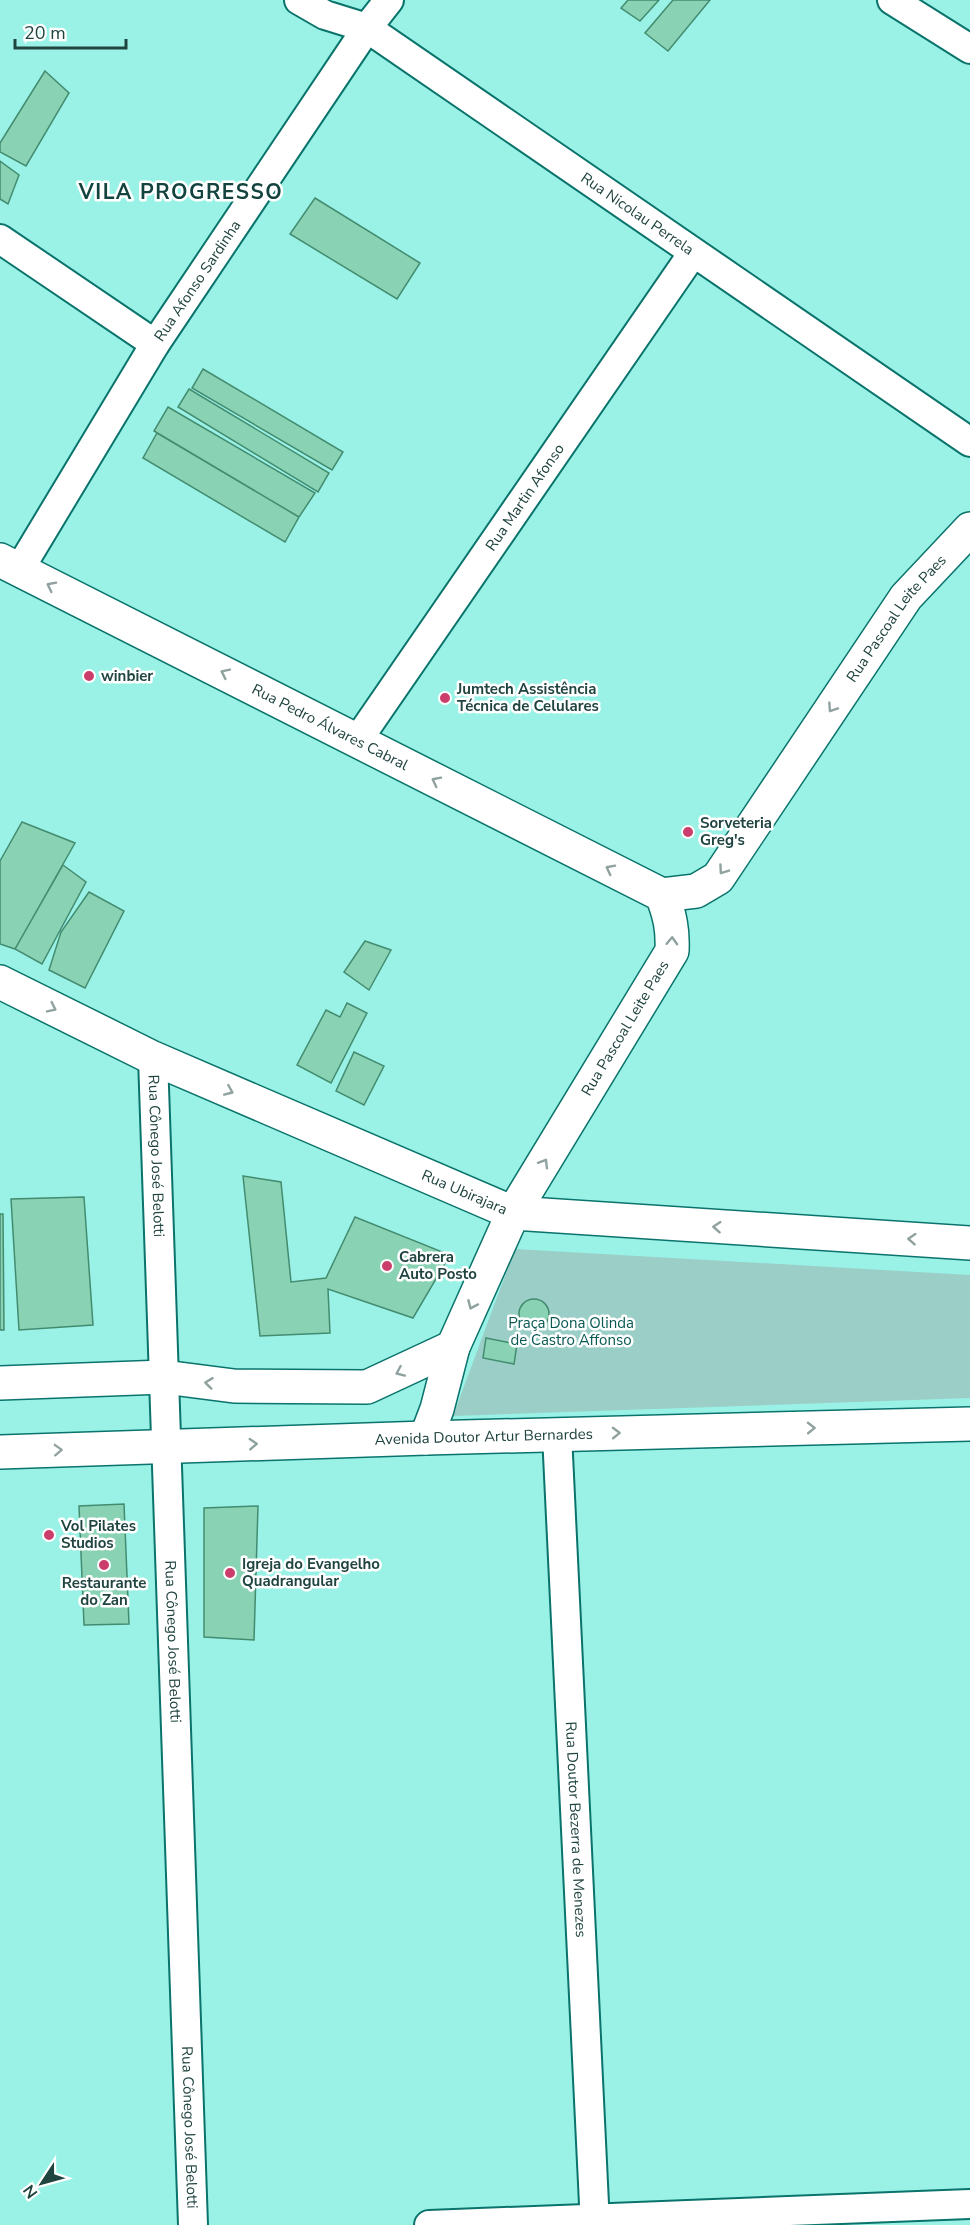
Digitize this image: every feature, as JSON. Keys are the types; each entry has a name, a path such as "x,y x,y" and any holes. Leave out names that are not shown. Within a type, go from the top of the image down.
{"main road":[{"name":"Rua Pascoal Leite Paes","path":"426,1438 437,1409 453,1347 513,1213 672,951 673,933 662,895 696,891 718,878 906,597 970,529"},
{"name":"Rua Pedro Álvares Cabral","path":"10,565 662,895"},
{"name":"Rua Ubirajara","path":"0,982 153,1058 513,1213 970,1243"},
{"path":"0,1383 164,1377 234,1386 367,1387 453,1347"},
{"name":"Avenida Doutor Artur Bernardes","path":"0,1452 557,1434 970,1424"}],"street":[{"name":"Rua Nicolau Perrela","path":"299,0 325,15 367,28 970,442"},
{"name":"Rua Afonso Sardinha","path":"10,565 367,28 389,0"},
{"path":"892,0 970,49"},
{"path":"0,239 156,344"},
{"name":"Rua Martin Afonso","path":"357,741 693,254"},
{"name":"Rua Cônego José Belotti","path":"153,1058 193,2225"},
{"name":"Rua Doutor Bezerra de Menezes","path":"557,1434 594,2222"},
{"path":"429,2225 594,2222 970,2204"}],"green space":[{"name":"Praça Dona Olinda de Castro Affonso","path":"515,1249 970,1275 970,1398 453,1416"}],"building":[{"path":"628,0 659,0 640,21 621,8"},
{"path":"673,0 710,0 668,51 645,33"},
{"path":"45,71 69,93 26,166 0,152 0,143"},
{"path":"0,161 19,175 8,204 0,199"},
{"path":"315,198 420,263 397,299 290,234"},
{"path":"203,369 343,452 332,470 192,388"},
{"path":"189,389 329,473 318,492 178,407"},
{"path":"168,407 315,493 299,517 154,431"},
{"path":"157,433 299,517 285,542 143,458"},
{"path":"22,822 75,843 15,949 0,944 0,861"},
{"path":"63,865 86,882 42,964 15,949"},
{"path":"89,892 124,911 85,988 49,970 61,932"},
{"path":"365,941 391,950 369,990 344,972"},
{"path":"347,1003 367,1013 331,1083 297,1065 326,1010 340,1017"},
{"path":"354,1052 384,1066 364,1105 336,1091"},
{"name":"Cabrera Auto Posto","path":"243,1176 281,1182 291,1282 326,1278 355,1217 450,1255 413,1318 328,1289 330,1333 260,1336"},
{"path":"84,1197 93,1325 19,1330 11,1199"},
{"path":"0,1214 3,1214 4,1330 0,1330"},
{"path":"534,1299 544,1304 549,1314 544,1324 534,1329 524,1324 519,1314 524,1304"},
{"path":"486,1338 517,1344 514,1364 483,1358"},
{"name":"Restaurante do Zan","path":"124,1504 129,1624 84,1625 79,1506"},
{"name":"Igreja do Evangelho Quadrangular","path":"258,1506 254,1640 204,1637 204,1508"}],"place":[{"name":"winbier","path":"89,676"},
{"name":"Jumtech Assistência Técnica de Celulares","path":"445,698"},
{"name":"Sorveteria Greg's","path":"688,832"},
{"name":"Cabrera Auto Posto","path":"387,1266"},
{"name":"Vol Pilates Studios","path":"49,1535"},
{"name":"Restaurante do Zan","path":"104,1565"},
{"name":"Igreja do Evangelho Quadrangular","path":"230,1573"}],"district":[{"name":"VILA PROGRESSO","path":"181,192"}]}
